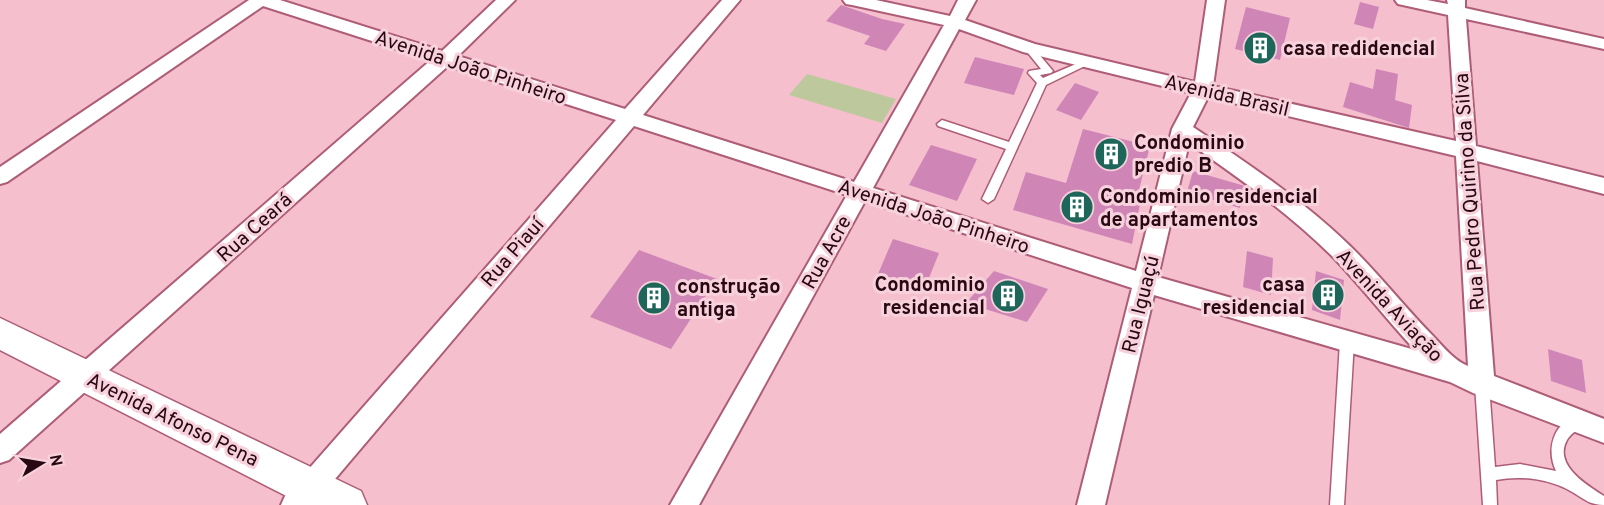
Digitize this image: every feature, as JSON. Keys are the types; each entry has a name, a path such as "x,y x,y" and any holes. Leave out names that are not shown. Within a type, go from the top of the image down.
{"street":[{"name":"Avenida João Pinheiro","path":"262,0 1145,284 1454,372 1576,422 1604,431"},
{"path":"0,177 262,0"},
{"name":"Rua Ceará","path":"0,451 445,58 506,0"},
{"name":"Rua Piauí","path":"302,496 731,0"},
{"name":"Avenida Brasil","path":"852,0 955,22 1029,48 1086,63 1203,88 1604,186"},
{"name":"Rua Acre","path":"684,505 967,0"},
{"name":"Rua Iguaçú","path":"1092,505 1182,129 1203,88 1216,0"},
{"path":"1404,0 1456,5 1604,44"},
{"name":"Rua Pedro Quirino da Silva","path":"1456,5 1482,385"},
{"name":"Avenida Aviação","path":"1182,129 1325,236 1430,351 1454,372"},
{"name":"Avenida Afonso Pena","path":"0,333 87,376 302,496 346,505"}],"lane":[{"path":"1029,48 1048,71 1033,73 1042,83"},
{"path":"988,199 1042,83 1086,63"},
{"path":"942,124 1012,147"},
{"path":"1337,505 1347,342"},
{"path":"1482,385 1490,505"},
{"path":"1576,422 1558,440 1556,453 1564,472 1581,490"},
{"path":"1488,476 1498,472 1541,473 1567,482 1604,505"}],"green space":[{"path":"807,74 896,99 882,123 789,95"}],"building":[{"path":"1360,2 1379,7 1373,29 1354,24"},
{"path":"841,5 905,24 886,51 864,44 870,36 826,21"},
{"path":"1246,7 1290,18 1280,60 1235,49"},
{"path":"975,57 1024,69 1014,95 964,83"},
{"path":"1376,69 1398,74 1395,100 1412,105 1409,128 1343,107 1350,82 1373,89"},
{"path":"1075,83 1099,92 1081,120 1056,110"},
{"path":"1083,129 1150,146 1136,202 1140,204 1132,244 1013,210 1026,172 1066,183"},
{"path":"931,145 977,159 957,201 909,185"},
{"path":"1193,171 1245,186 1240,208 1187,192"},
{"path":"893,239 939,253 925,288 878,274"},
{"name":"construção antiga","path":"639,250 717,279 671,349 590,317"},
{"path":"1247,251 1273,258 1271,295 1243,287"},
{"name":"Condominio residencial","path":"994,271 1048,289 1027,322 966,303"},
{"name":"casa residencial","path":"1316,271 1344,280 1340,320 1312,310"},
{"path":"1548,349 1582,360 1586,393 1551,381"}],"place":[{"name":"casa redidencial","path":"1260,48"},
{"name":"Condominio predio B","path":"1111,154"},
{"name":"Condominio residencial de apartamentos","path":"1077,207"},
{"name":"casa residencial","path":"1328,295"},
{"name":"Condominio residencial","path":"1008,296"},
{"name":"construção antiga","path":"654,298"}]}
